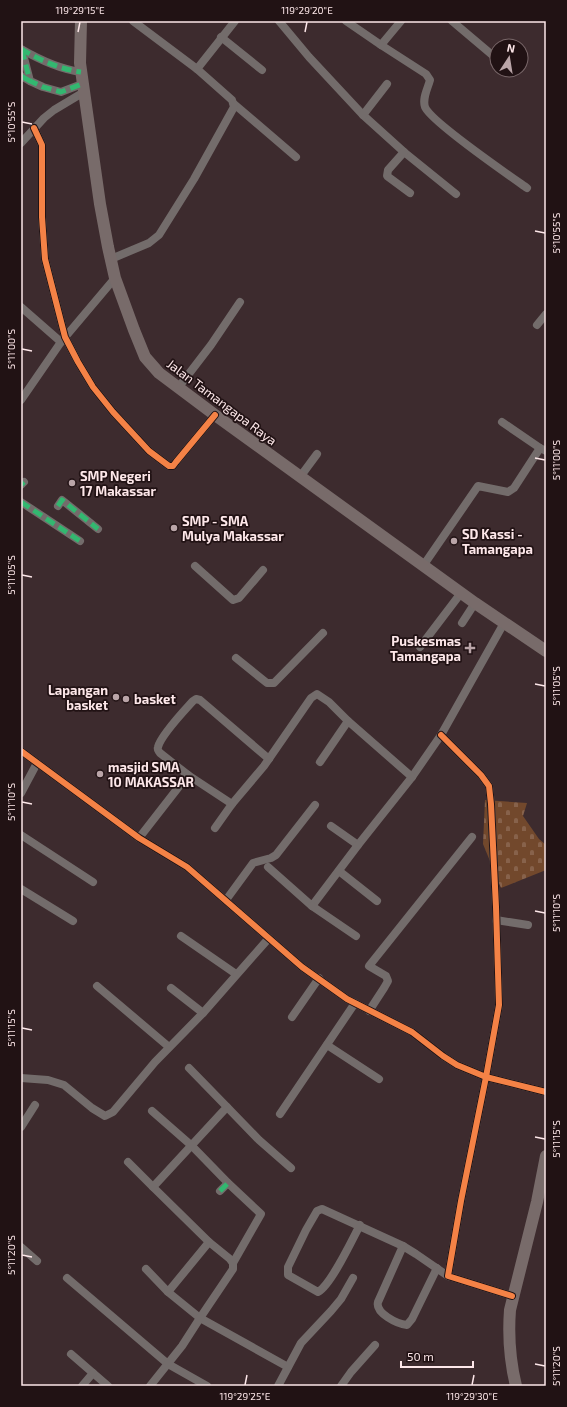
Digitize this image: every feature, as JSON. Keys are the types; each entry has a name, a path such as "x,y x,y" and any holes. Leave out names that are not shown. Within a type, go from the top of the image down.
{"main road":[{"name":"Jalan Tamangapa Raya","path":"81,21 80,62 82,82 100,204 116,278 134,330 146,357 159,372 178,388 461,594 546,651"},
{"path":"516,1386 510,1360 510,1310 512,1296 541,1203 546,1156"}],"street":[{"path":"133,21 197,69 232,100 234,104 296,157"},
{"path":"197,69 235,21"},
{"path":"279,21 309,57 363,115 404,152 456,194"},
{"path":"346,21 426,74 430,80 424,104 431,115 450,131 527,188"},
{"path":"381,45 401,21"},
{"path":"452,21 489,52"},
{"path":"221,37 262,70"},
{"path":"21,49 57,67 82,82"},
{"path":"21,49 30,81"},
{"path":"21,76 43,87 61,92 82,82"},
{"path":"21,142 82,82"},
{"path":"363,115 387,84"},
{"path":"111,259 150,243 159,235 194,180 233,110 234,104"},
{"path":"34,128 42,145 42,217 45,259 63,340"},
{"path":"404,152 388,170 387,176 410,193"},
{"path":"21,400 63,340 116,278"},
{"path":"178,388 211,345 240,302"},
{"path":"21,307 63,340 93,387 113,412 149,451 169,466 173,466 215,415"},
{"path":"537,324 546,314"},
{"path":"423,566 478,486 508,492 514,488 543,450 502,422"},
{"path":"300,477 317,454"},
{"path":"58,506 62,500 98,529"},
{"path":"21,502 80,541"},
{"path":"196,566 233,600 239,598 263,570"},
{"path":"420,647 461,594"},
{"path":"462,623 475,603"},
{"path":"312,906 412,777 441,735 504,623"},
{"path":"236,658 267,683 274,683 323,633"},
{"path":"216,828 232,804 268,759 300,713 314,695 317,694 329,702 348,721 412,777"},
{"path":"232,804 188,775 164,757 158,750 161,741 170,728 193,701 196,699 200,700 268,759"},
{"path":"320,762 348,721"},
{"path":"441,735 481,775 489,786 499,1005 448,1276"},
{"path":"21,751 139,838 187,867 302,966 347,999 412,1032 457,1065 486,1078 546,1092"},
{"path":"21,793 37,763"},
{"path":"139,838 188,775"},
{"path":"226,900 253,863 276,855 315,805"},
{"path":"331,826 358,845"},
{"path":"21,835 93,882"},
{"path":"369,1011 388,980 386,976 369,966 472,836"},
{"path":"268,867 312,906 356,936"},
{"path":"339,871 377,902"},
{"path":"21,889 73,921"},
{"path":"496,920 528,925"},
{"path":"182,936 236,974"},
{"path":"21,1078 48,1080 64,1085 92,1108 105,1116 113,1112 169,1047 203,1013 269,938"},
{"path":"292,1018 319,978"},
{"path":"98,986 169,1047"},
{"path":"171,988 203,1013"},
{"path":"280,1114 355,1003"},
{"path":"327,1045 379,1079"},
{"path":"190,1068 259,1140 291,1168"},
{"path":"21,1127 35,1105"},
{"path":"153,1187 227,1107"},
{"path":"150,1386 182,1346 233,1270 233,1263 261,1214 192,1146 152,1111"},
{"path":"128,1162 209,1242 233,1263"},
{"path":"220,1191 228,1183"},
{"path":"360,1225 331,1278 321,1290 318,1292 313,1290 288,1275 288,1267 306,1230 317,1211 322,1209 360,1225 403,1246 448,1276 512,1296"},
{"path":"168,1292 209,1242"},
{"path":"403,1246 378,1302 380,1312 402,1325 407,1325 412,1319 437,1268"},
{"path":"22,1250 37,1261"},
{"path":"146,1270 168,1292 200,1318 288,1367"},
{"path":"67,1278 168,1364 207,1386"},
{"path":"280,1385 301,1343 341,1299 353,1278"},
{"path":"341,1386 351,1372 375,1345"},
{"path":"71,1354 108,1386"},
{"path":"82,1386 93,1373"}],"green space":[{"path":"485,800 527,803 523,816 539,839 546,845 546,870 501,888 483,844"}],"marked path":[{"path":"21,49 50,64 81,72"},
{"path":"22,50 30,81 43,87 61,92 82,84"},
{"path":"21,76 30,81"},
{"path":"21,485 24,482"},
{"path":"58,506 62,500 98,529"},
{"path":"21,502 80,541"},
{"path":"220,1191 228,1183"}],"cycle path":[{"path":"34,128 42,145 42,217 45,259 65,337 93,387 113,412 149,451 169,466 173,466 215,415"},
{"path":"441,735 481,775 489,786 496,907 499,1005 448,1276 512,1296"},
{"path":"21,751 139,838 187,867 302,967 347,999 412,1032 457,1065 486,1077 546,1092"}],"place":[{"name":"SMP Negeri 17 Makassar","path":"72,483"},
{"name":"SMP - SMA Mulya Makassar","path":"174,528"},
{"name":"SD Kassi - Tamangapa","path":"454,541"},
{"name":"Puskesmas Tamangapa","path":"470,648"},
{"name":"Lapangan basket","path":"116,697"},
{"name":"basket","path":"126,699"},
{"name":"masjid SMA 10 MAKASSAR","path":"100,774"}]}
